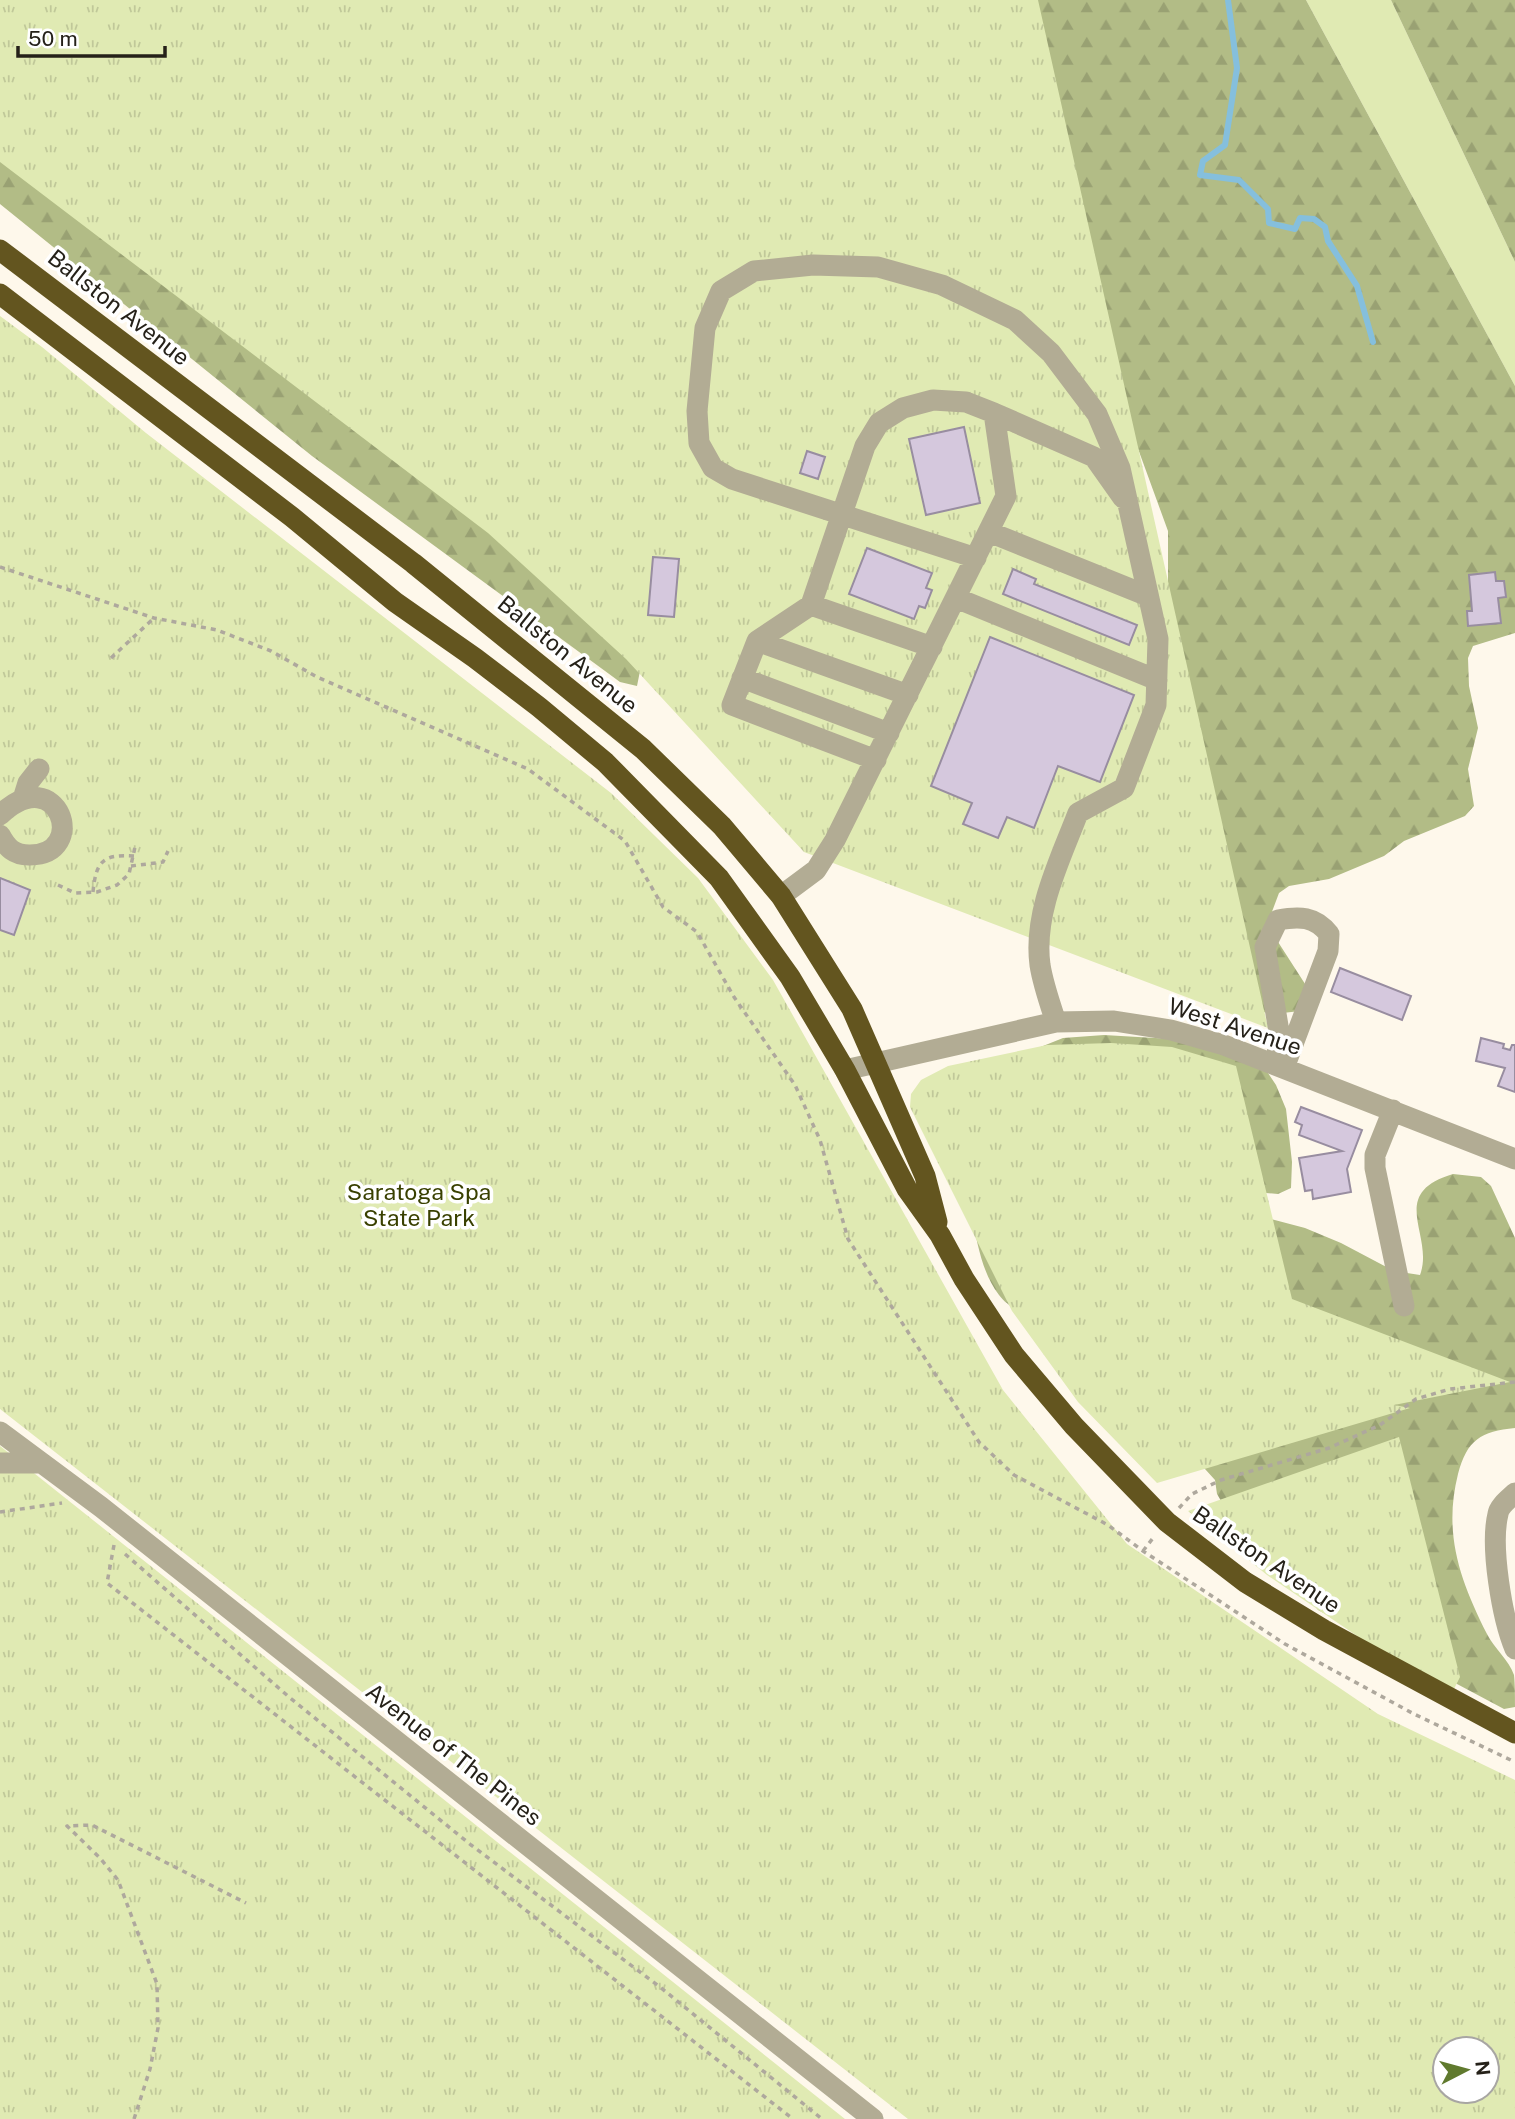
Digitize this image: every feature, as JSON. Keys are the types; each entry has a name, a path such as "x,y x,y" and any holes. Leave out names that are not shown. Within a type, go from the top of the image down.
{"highway":[{"name":"Ballston Avenue","path":"0,250 413,563 643,748 722,827 780,896 852,1009 925,1177 940,1235"},
{"name":"Ballston Avenue","path":"0,294 292,517 395,602 486,666 605,762 719,878 790,976 845,1070 907,1189 940,1235 964,1279 1013,1355 1074,1426 1167,1522 1245,1581 1324,1630 1515,1733"}],"street":[{"path":"976,558 732,479 713,468 699,443 697,411 705,328 721,291 754,271 813,265 878,267 942,285 1015,320 1051,353 1097,414 1120,468 1158,639 1156,705 1124,788 1078,813 1048,892 1040,927 1040,964 1056,1022"},
{"path":"876,760 732,705 757,641 811,605 864,446 879,423 903,408 933,400 966,402 1094,457 1128,505"},
{"path":"780,896 816,870 835,840 1006,496 994,413"},
{"path":"989,532 1148,596"},
{"path":"956,598 1157,680"},
{"path":"811,605 932,647"},
{"path":"757,641 908,695"},
{"path":"741,678 889,733"},
{"path":"23,799 28,783 38,769"},
{"path":"0,815 13,803 38,797 48,800 59,810 62,827 61,839 51,849 38,855 21,855 7,849 0,835"},
{"path":"1297,916 1321,924 1329,934 1328,951 1279,1066 1280,1038 1265,947 1278,920 1297,916"},
{"name":"West Avenue","path":"845,1070 1056,1022 1114,1021 1171,1030 1224,1045 1515,1160"},
{"path":"1392,1110 1375,1155 1375,1168 1405,1306"},
{"name":"Avenue of The Pines","path":"0,1432 101,1507 873,2119"},
{"path":"0,1463 39,1463"},
{"path":"1515,1493 1498,1511 1496,1537 1503,1612 1515,1648"}],"path":[{"path":"0,567 154,618 217,630 271,651 317,677 528,769 625,841 663,907 696,932 734,997 796,1085 820,1140 848,1239 979,1442 1014,1475 1108,1525 1285,1644 1414,1714 1515,1762"},
{"path":"111,658 154,618"},
{"path":"58,885 75,893 93,892 117,885 129,874 135,847"},
{"path":"131,866 163,862 168,851"},
{"path":"93,892 94,873 106,858 117,855 134,856"},
{"path":"1180,1507 1192,1494 1221,1480 1329,1448 1380,1425 1416,1399 1450,1390 1515,1382"},
{"path":"0,1512 62,1503"},
{"path":"1143,1551 1153,1538"},
{"path":"793,2119 107,1583 114,1545 289,1697 460,1837 660,1987 822,2119"},
{"path":"134,2119 150,2069 158,2028 157,1984 118,1880 68,1826 92,1825 246,1903"}],"green space":[{"path":"0,0 1306,0 1515,386 1515,633 1473,646 1468,658 1469,686 1478,728 1468,769 1474,806 1465,816 1404,841 1384,856 1329,879 1289,886 1279,893 1270,917 1271,931 1307,987 1300,1011 1274,1014 1258,1011 1168,707 1168,531 1137,446 642,661 637,686 620,682 312,456 0,204"},
{"path":"0,0 1038,0 1268,1028 804,852 626,659 488,533 0,162"},
{"path":"1306,0 1391,0 1515,262 1515,386"},
{"path":"1391,0 1515,0 1515,262"},
{"name":"Saratoga Spa State Park","path":"0,316 146,433 611,793 698,878 773,980 1003,1390 1127,1544 1378,1714 1515,1780 1515,2119 908,2119 0,1409"},
{"path":"1104,1035 1172,1039 1262,1064 1276,1085 1286,1109 1292,1162 1291,1188 1278,1194 1266,1193 1033,1050 1063,1038"},
{"path":"1111,1043 1172,1047 1236,1066 1292,1299 1510,1382 1394,1405 1410,1408 1157,1483 1078,1402 1012,1311 910,1107 911,1094 921,1080 948,1066 1047,1045"},
{"path":"1453,1174 1481,1177 1491,1186 1515,1238 1515,1428 1484,1435 1471,1445 1458,1474 1452,1517 1457,1556 1469,1595 1487,1634 1514,1675 1515,1707 1504,1709 1318,1610 1291,1575 1231,1518 1217,1494 1215,1480 1205,1469 1192,1465 1030,1317 1002,1299 984,1267 972,1216 1170,1192 1305,1228 1341,1243 1394,1271 1420,1275 1423,1260 1417,1204 1422,1193 1433,1182"},
{"path":"1399,1437 1460,1677 1454,1689 1363,1640 1267,1575 1188,1511"},
{"path":"0,1446 845,2119 0,2119"}],"building":[{"path":"964,427 980,503 926,515 909,439"},
{"path":"807,451 825,457 818,479 800,473"},
{"path":"867,548 932,573 926,588 932,590 925,608 919,606 914,619 849,594"},
{"path":"653,557 679,559 674,617 648,615"},
{"path":"1013,569 1036,579 1034,584 1137,625 1129,645 1003,594"},
{"path":"1495,572 1496,581 1504,581 1506,597 1498,598 1501,623 1468,626 1467,611 1472,611 1469,575"},
{"path":"990,637 1134,695 1100,782 1058,766 1034,828 1007,817 998,838 963,824 972,803 931,786"},
{"path":"0,878 30,890 14,935 0,930"},
{"path":"1340,968 1411,996 1402,1020 1331,992"},
{"path":"1481,1038 1504,1044 1503,1048 1510,1050 1512,1045 1515,1045 1515,1092 1498,1086 1505,1068 1476,1061"},
{"path":"1301,1107 1362,1130 1347,1169 1351,1192 1313,1199 1312,1190 1305,1191 1299,1158 1342,1151 1299,1135 1302,1125 1295,1122"}],"waterway":[{"path":"1228,0 1237,68 1225,145 1203,161 1200,175 1239,180 1268,209 1269,223 1295,229 1300,218 1314,219 1325,227 1328,241 1357,286 1373,342"}]}
